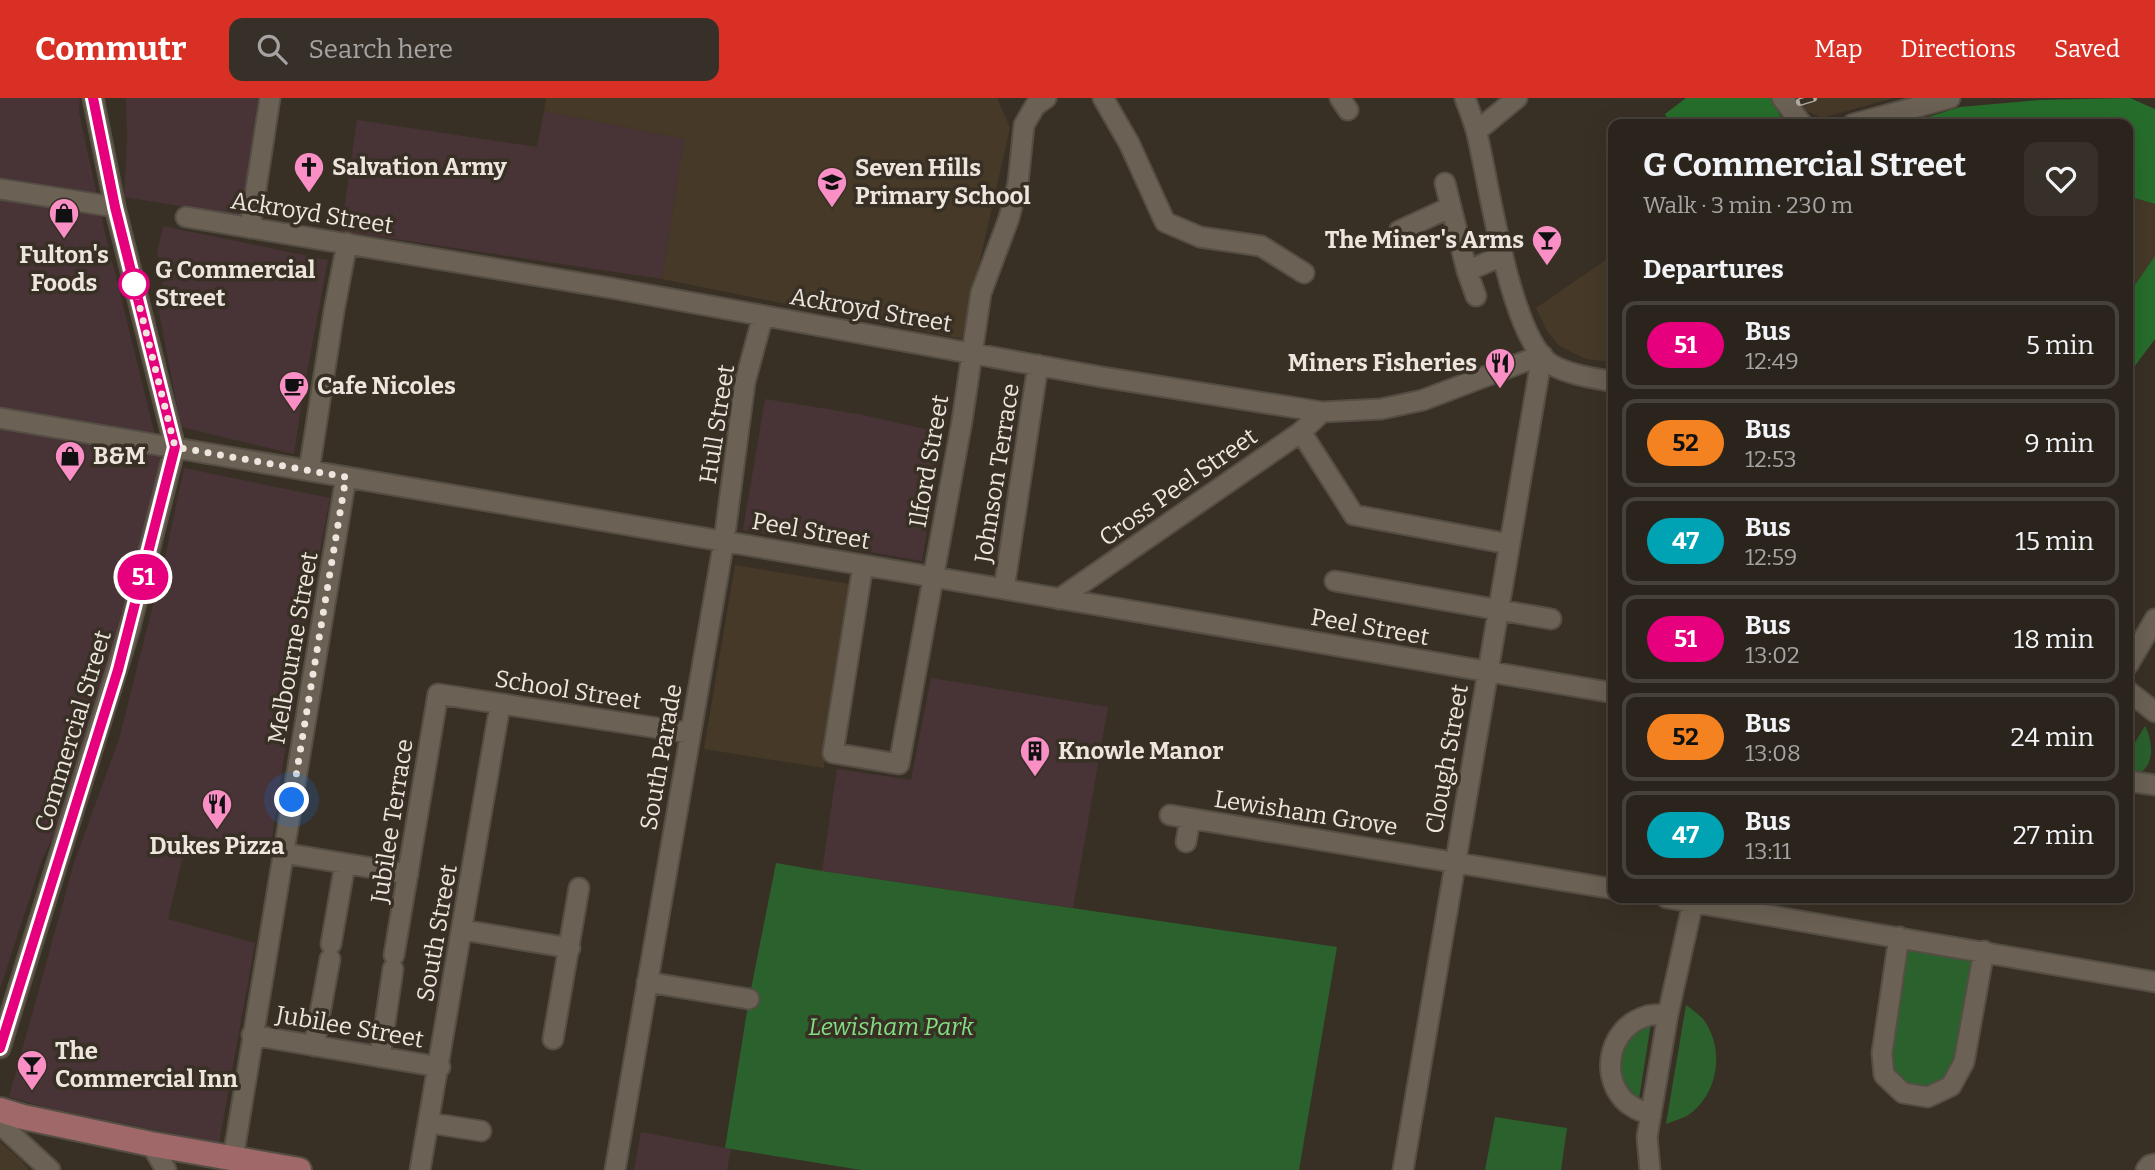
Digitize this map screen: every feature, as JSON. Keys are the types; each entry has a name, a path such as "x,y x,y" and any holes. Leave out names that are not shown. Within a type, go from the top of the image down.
{"main road":[{"path":"0,1110 151,1144 299,1170"}],"street":[{"name":"Commercial Street","path":"0,1048 127,639 175,447 115,207 93,98"},
{"path":"250,228 270,98"},
{"name":"Ilford Street","path":"863,565 833,753 899,764 962,421 981,293 1009,218 1018,183 1024,125 1035,106 1046,98"},
{"path":"1103,98 1129,143 1165,222 1200,237 1261,246 1304,273"},
{"path":"1465,98 1477,131 1502,256 1530,337 1551,364 1570,372 1608,381"},
{"path":"1477,131 1517,98"},
{"path":"1782,98 1798,119"},
{"path":"1872,119 1951,98"},
{"path":"1445,183 1476,296"},
{"path":"0,189 115,207"},
{"path":"1399,231 1451,207"},
{"name":"Ackroyd Street","path":"186,217 1322,412 1381,409 1423,400 1542,355"},
{"path":"309,471 334,310 348,243"},
{"path":"1467,271 1502,256"},
{"name":"Hull Street","path":"724,541 745,382 763,316"},
{"name":"Clough Street","path":"1403,1170 1542,355"},
{"name":"Johnson Terrace","path":"1004,589 1038,365"},
{"name":"Cross Peel Street","path":"1059,599 1301,432 1322,412"},
{"name":"Peel Street","path":"0,418 1608,692"},
{"path":"1301,432 1354,515 1509,544"},
{"name":"Melbourne Street","path":"233,1158 346,477"},
{"name":"South Parade","path":"615,1170 724,541"},
{"path":"1335,581 1551,619"},
{"path":"2133,657 2155,620"},
{"name":"School Street","path":"438,694 691,733"},
{"name":"Jubilee Terrace","path":"380,1057 438,694"},
{"path":"2133,695 2155,712"},
{"name":"South Street","path":"420,1170 440,1068 500,705"},
{"path":"2133,781 2153,782"},
{"name":"Lewisham Grove","path":"1170,815 1608,888"},
{"name":"Lewisham Grove","path":"1186,842 1190,818"},
{"path":"283,853 408,874"},
{"path":"314,1046 345,864"},
{"path":"553,1039 579,888"},
{"path":"1650,1170 1647,1137 1668,1014 1693,903"},
{"path":"1699,903 2155,982"},
{"path":"463,930 570,948"},
{"path":"1899,937 1882,1053 1884,1075 1903,1093 1928,1097 1951,1086 1964,1062 1984,951"},
{"path":"647,982 749,999"},
{"path":"1651,1115 1624,1100 1614,1085 1609,1068 1611,1051 1619,1035 1631,1023 1647,1016 1668,1014"},
{"name":"Jubilee Street","path":"252,1035 440,1068"},
{"path":"430,1123 481,1131"},
{"path":"0,1124 50,1170"},
{"path":"151,1144 166,1170"},
{"path":"2146,1170 2155,1164"}],"shaded area":[{"path":"0,98 80,98 79,112 105,233 163,467 127,617 68,804 42,860 0,989"},
{"path":"126,98 258,98 241,216 124,197"},
{"name":"Seven Hills Primary School","path":"546,98 997,98 1010,128 962,339 662,279 684,139 544,111"},
{"path":"1798,98 1893,98 1822,118 1804,110"},
{"path":"544,111 684,139 662,279 341,231 357,120 537,147"},
{"path":"2133,197 2155,204 2155,257 2133,290"},
{"path":"163,226 328,260 294,454 181,427 158,307 164,273 157,253"},
{"path":"1608,258 1608,361 1586,359 1559,346 1546,329 1536,308"},
{"path":"765,399 858,414 943,433 922,561 743,530"},
{"path":"184,468 330,498 296,674 270,852 188,835 168,919 255,943 219,1143 44,1107 9,1097 74,863 119,739 166,553"},
{"path":"735,565 850,584 833,681 824,768 704,749"},
{"path":"931,678 1108,707 1073,908 822,871 837,769 911,780"},
{"path":"641,1132 731,1149 727,1170 634,1170"},
{"path":"0,1142 21,1160 29,1170 0,1170"}],"green space":[{"path":"1686,98 1772,98 1782,119 1668,119 1665,114"},
{"path":"2130,98 2155,109 2155,204 2133,197 2133,119 1922,119 1960,107 2040,100"},
{"path":"2155,256 2155,339 2133,368 2133,288"},
{"path":"2145,726 2150,742 2150,758 2143,770 2133,775 2133,746"},
{"name":"Lewisham Park","path":"776,863 1337,947 1299,1170 861,1170 725,1148 749,999"},
{"path":"1899,937 1984,951 1951,1086 1903,1093 1882,1053"},
{"path":"1686,1005 1703,1019 1710,1031 1715,1044 1715,1071 1706,1097 1698,1107 1687,1116 1666,1124"},
{"path":"1651,1023 1639,1099 1624,1079 1621,1058 1630,1038"},
{"path":"1495,1117 1567,1128 1561,1170 1485,1170"}],"railway":[{"path":"1800,102 1813,98"}],"bus line":[{"name":"51","path":"0,1048 118,670 175,447 115,207 93,98"}],"place":[{"name":"Salvation Army","path":"309,194"},
{"name":"Seven Hills Primary School","path":"832,209"},
{"name":"Fulton's Foods","path":"64,240"},
{"name":"The Miner's Arms","path":"1547,267"},
{"name":"G Commercial Street","path":"134,284"},
{"name":"Miners Fisheries","path":"1500,390"},
{"name":"Cafe Nicoles","path":"294,413"},
{"name":"B&M","path":"70,483"},
{"name":"Knowle Manor","path":"1035,778"},
{"name":"Dukes Pizza","path":"217,831"},
{"name":"The Commercial Inn","path":"32,1092"}],"route":[{"path":"134,284 175,447 346,477 292,800"}]}
